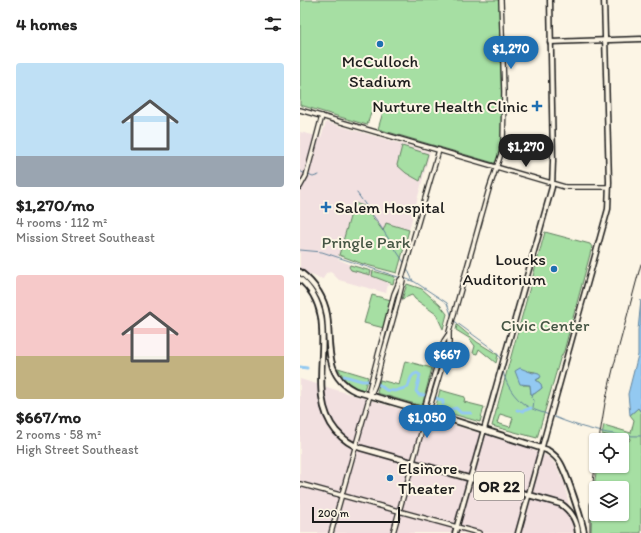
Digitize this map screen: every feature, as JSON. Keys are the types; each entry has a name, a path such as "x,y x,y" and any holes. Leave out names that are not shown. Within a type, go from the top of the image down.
{"highway":[{"path":"300,272 316,287 324,304 327,315 329,353 335,371 347,386 355,391 547,450 559,461 582,523 584,533"},
{"name":"OR 22","path":"300,280 315,296 321,317 322,336 319,383 327,418 337,433 347,442 355,446 557,503 564,507 573,516 578,533"}],"main road":[{"path":"455,533 525,287 552,184 553,159 550,0"},
{"path":"518,533 607,213 609,201 604,0"},
{"path":"550,42 641,39"},
{"path":"543,441 547,450"}],"street":[{"path":"393,533 427,412 425,406 444,341 450,329 489,188 503,148 501,0"},
{"path":"300,110 552,184 568,187 609,187"},
{"path":"300,187 304,181 308,169 322,116"},
{"path":"331,533 370,395 373,391 400,280 402,278 410,252 439,150"},
{"path":"300,484 479,533"}],"shaded area":[{"name":"Salem Hospital","path":"326,122 430,152 409,230 387,224 383,231 364,206 354,203 338,259 351,265 390,276 386,293 339,280 331,272 326,273 323,279 308,274 300,269 300,132 321,137"},
{"path":"300,379 526,447 549,457 556,465 565,485 574,533 300,533"}],"green space":[{"path":"300,0 500,0 502,140 500,152 496,162 494,163 378,129 385,105 375,101 367,125 300,105"},
{"path":"402,146 428,154 420,181 406,173 397,165"},
{"name":"Pringle Park","path":"354,203 364,206 383,231 386,223 409,230 397,273 363,264 339,255"},
{"name":"Civic Center","path":"545,232 590,244 592,247 564,351 560,359 537,438 492,426","holes":["529,371 535,372 540,378 536,380 540,383 542,388 534,394 531,394 530,385 523,385 520,382","500,414 513,418 510,427 497,423"]},
{"path":"350,265 371,271 370,275 351,270 349,267"},
{"path":"373,271 395,277 393,284 372,276"},
{"path":"407,284 422,289 440,305 447,314 443,329 436,314 415,299 412,295 402,299"},
{"path":"372,295 391,300 384,328 364,323"},
{"path":"457,325 477,342 498,355 496,363 479,349 477,354 473,353 475,346 469,338 456,330"},
{"path":"405,361 432,368 422,406 377,393 380,380 399,385"},
{"path":"338,368 368,377 364,390 355,387 348,382"},
{"path":"440,390 465,397 464,402 484,407 480,422 435,409"},
{"path":"638,408 641,412 641,533 591,533 591,521 629,521 629,481 595,481 596,473 629,473 629,441 631,438 629,439 629,433 602,433 604,425 631,433 634,420 630,415"}],"water":[{"path":"641,300 641,412 638,408 630,415 628,394 638,355 638,330"},
{"path":"520,368 533,373 539,373 541,377 536,380 541,384 542,388 534,394 531,394 530,385 520,384 515,371"}],"waterway":[{"path":"300,171 305,174"},
{"path":"308,175 313,177 319,175"},
{"path":"357,193 405,264"},
{"path":"300,250 322,252 401,278"},
{"path":"406,266 413,281"},
{"path":"404,278 415,282 447,303 452,317"},
{"path":"453,320 494,350 501,361"},
{"path":"300,367 307,368"},
{"path":"503,370 508,385 521,402 534,410 549,415"},
{"path":"377,383 386,390 395,391 408,387 410,380 417,373 420,375 416,391 419,395 427,395"},
{"path":"344,376 362,381 370,381"},
{"path":"533,394 533,408"},
{"path":"436,398 443,401 443,404"},
{"path":"448,410 456,408 461,413 471,413"},
{"path":"517,410 523,411 531,408"},
{"path":"552,416 573,424 608,433 641,436"}],"railway":[{"path":"600,433 605,403 614,365 641,264"},
{"path":"590,533 590,505 594,473"}],"place":[{"name":"McCulloch Stadium","path":"380,44"},
{"name":"Nurture Health Clinic","path":"537,106"},
{"name":"Salem Hospital","path":"326,207"},
{"name":"Loucks Auditorium","path":"554,269"},
{"name":"Elsinore Theater","path":"390,478"}]}
